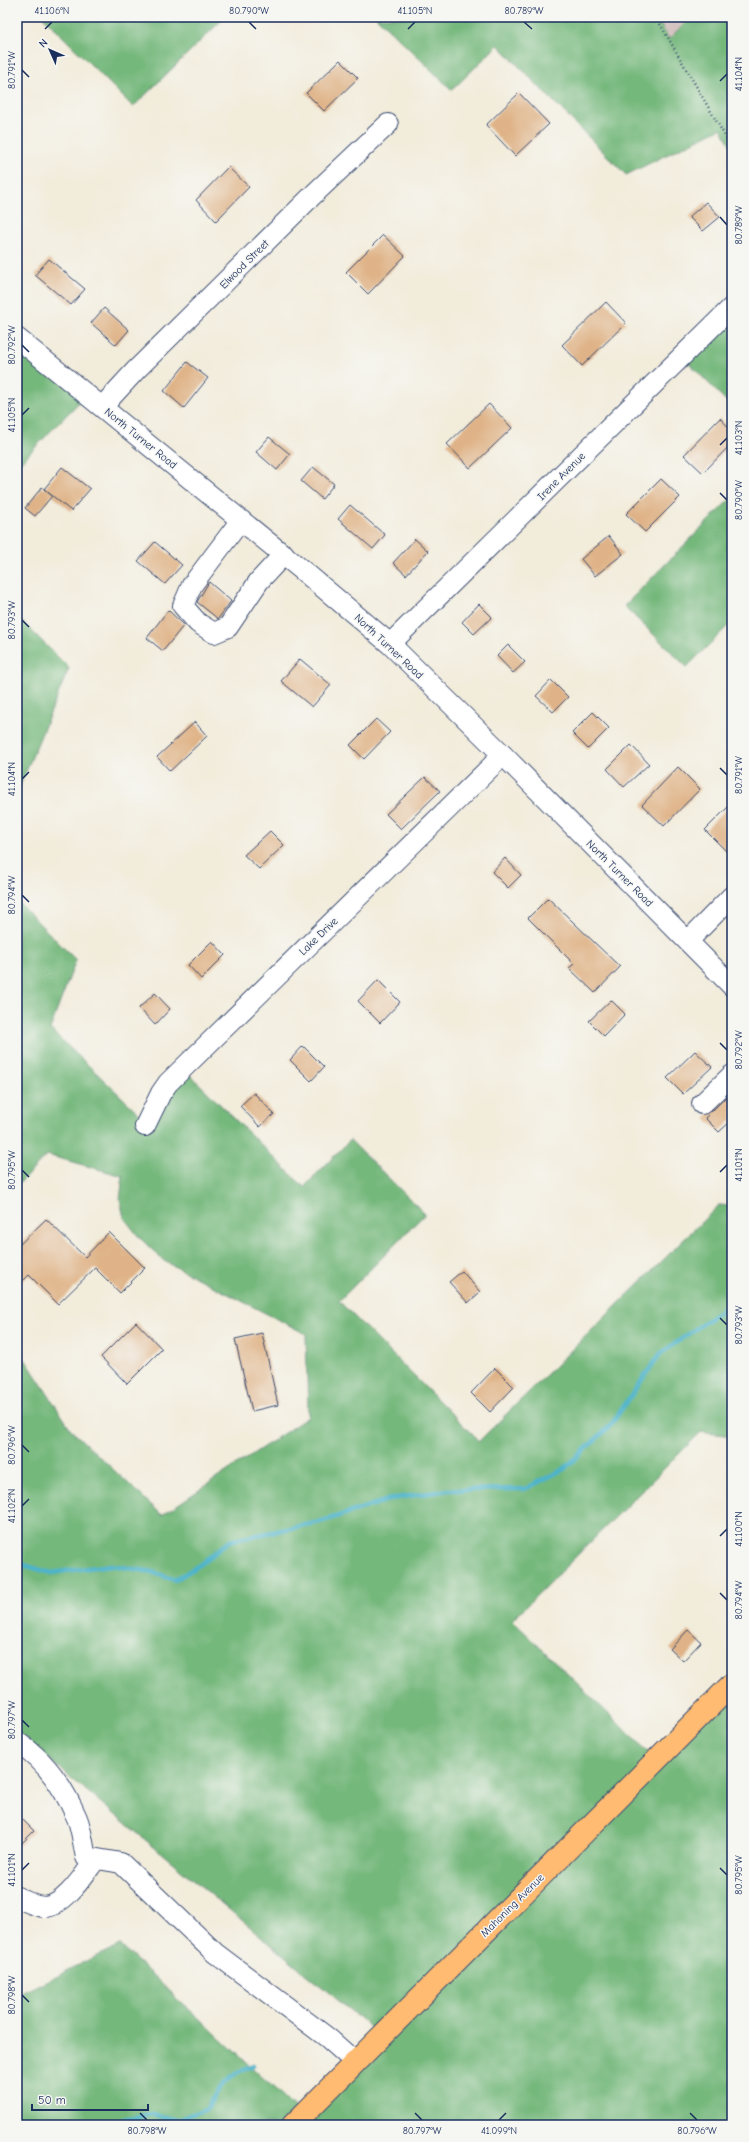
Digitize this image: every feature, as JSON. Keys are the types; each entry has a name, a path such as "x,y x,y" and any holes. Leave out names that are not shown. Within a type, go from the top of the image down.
{"main road":[{"name":"Mahoning Avenue","path":"292,2125 732,1684"}],"street":[{"name":"Elwood Street","path":"102,407 136,370 314,194 388,124"},
{"name":"Irene Avenue","path":"390,644 732,307"},
{"name":"North Turner Road","path":"17,338 284,554 390,644 503,755 732,986"},
{"path":"241,520 192,585 183,606 198,623 214,633 228,627 259,581 284,554"},
{"name":"Lake Drive","path":"145,1126 161,1093 168,1083 503,755"},
{"path":"688,941 732,896"},
{"path":"702,1104 732,1075"},
{"path":"17,1742 28,1749 56,1777 78,1819 86,1857 121,1863 215,1952 328,2038 355,2062"},
{"path":"17,1897 28,1903 45,1907 62,1899 96,1859"}],"path":[{"path":"656,17 732,148"}],"shaded area":[{"path":"656,17 691,17 669,39"}],"green space":[{"path":"43,17 225,17 133,107"},
{"path":"376,17 656,17 669,39 691,17 732,17 732,148 721,128 626,175 498,45 452,90"},
{"path":"732,307 732,407 682,356"},
{"path":"17,338 87,394 17,466"},
{"path":"732,497 732,622 687,667 624,606"},
{"path":"17,616 69,668 17,793"},
{"path":"17,901 76,960 50,1029 147,1121 183,1068 304,1187 350,1140 425,1214 339,1301 479,1441 719,1205 732,1206 732,1436 701,1432 512,1620 656,1760 732,1684 732,2125 17,2125 17,1995 120,1945 303,2115 381,2036 17,1733 17,1347 72,1431 162,1515 308,1417 306,1334 164,1261 139,1237 124,1218 120,1199 123,1176 47,1155 17,1186"}],"building":[{"path":"340,60 358,78 324,111 306,93"},
{"path":"519,93 549,124 515,156 486,125"},
{"path":"228,167 249,187 216,221 196,200"},
{"path":"706,202 720,217 703,231 689,217"},
{"path":"383,235 405,256 368,294 346,272"},
{"path":"49,259 85,289 71,305 35,275"},
{"path":"606,302 626,323 582,366 562,345"},
{"path":"104,308 129,330 116,345 91,323"},
{"path":"187,362 208,378 184,408 164,391"},
{"path":"489,404 512,428 470,468 447,444"},
{"path":"720,418 732,431 732,443 703,473 684,455"},
{"path":"269,437 290,454 277,470 256,452"},
{"path":"62,467 90,489 71,511 44,489"},
{"path":"313,467 334,484 322,499 301,481"},
{"path":"661,479 680,497 645,532 626,514"},
{"path":"42,487 52,496 35,516 25,508"},
{"path":"350,505 385,535 373,549 338,519"},
{"path":"609,536 623,554 595,576 581,559"},
{"path":"415,539 428,551 406,575 393,563"},
{"path":"155,542 182,565 165,584 138,561"},
{"path":"209,582 231,601 218,619 197,602"},
{"path":"479,604 492,617 474,634 462,622"},
{"path":"168,610 184,625 163,651 147,638"},
{"path":"508,645 525,662 513,673 497,656"},
{"path":"300,659 331,685 312,707 281,681"},
{"path":"551,680 568,697 553,712 536,696"},
{"path":"593,712 609,728 588,749 572,733"},
{"path":"376,719 390,732 364,759 350,745"},
{"path":"195,722 207,736 170,771 157,757"},
{"path":"631,745 649,764 624,787 607,769"},
{"path":"678,767 700,789 664,826 642,805"},
{"path":"425,777 440,791 401,829 386,814"},
{"path":"732,803 732,857 705,830"},
{"path":"270,831 284,845 259,869 244,855"},
{"path":"505,858 521,875 508,888 492,872"},
{"path":"548,898 620,967 595,993 569,968 574,964 528,918"},
{"path":"212,941 225,955 201,979 188,965"},
{"path":"378,980 400,1002 380,1023 358,1001"},
{"path":"155,993 170,1009 155,1025 139,1008"},
{"path":"611,1000 625,1014 604,1036 589,1021"},
{"path":"303,1046 324,1067 311,1081 290,1060"},
{"path":"695,1051 712,1067 683,1094 667,1078"},
{"path":"732,1091 732,1120 719,1132 705,1118"},
{"path":"254,1093 274,1114 260,1127 240,1106"},
{"path":"46,1219 85,1257 109,1232 145,1268 120,1293 95,1268 58,1304 29,1275 17,1287 17,1247"},
{"path":"462,1271 480,1292 468,1303 449,1282"},
{"path":"136,1322 162,1349 127,1384 101,1357"},
{"path":"262,1333 278,1405 252,1411 235,1339"},
{"path":"495,1368 514,1387 490,1412 471,1393"},
{"path":"688,1630 701,1642 683,1661 670,1649"},
{"path":"17,1814 34,1831 17,1848"}],"waterway":[{"path":"17,1563 51,1573 111,1565 152,1572 175,1580 201,1564 229,1541 320,1522 391,1499 448,1490 525,1489 564,1469 610,1426 660,1354 732,1303"},
{"path":"107,2125 123,2119 153,2114 177,2120 207,2108 220,2087 238,2072 253,2065"}]}
